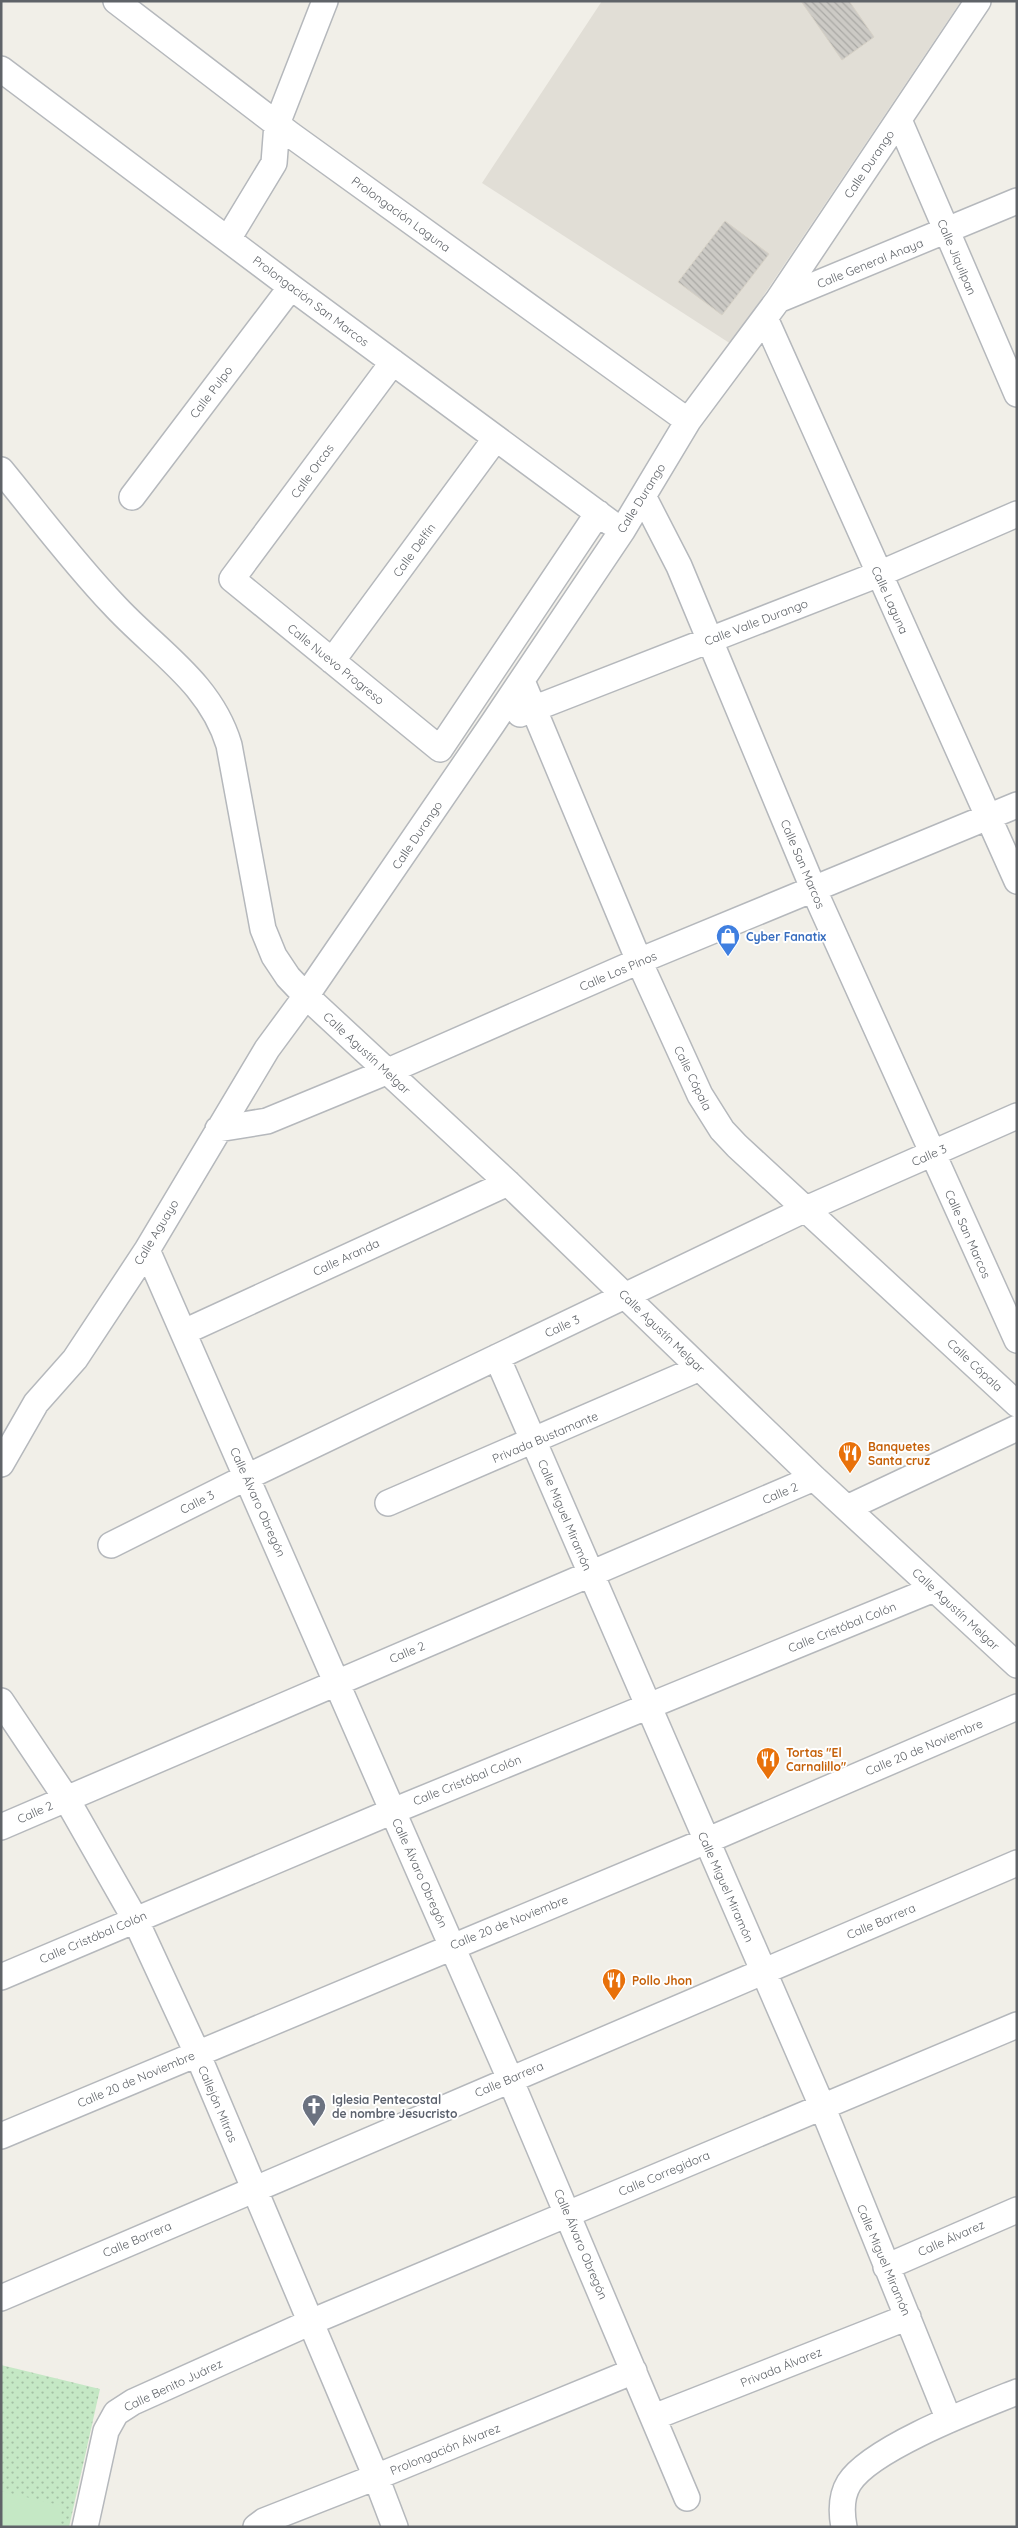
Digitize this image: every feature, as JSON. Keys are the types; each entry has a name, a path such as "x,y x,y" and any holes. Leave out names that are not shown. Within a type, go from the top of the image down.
{"street":[{"name":"Prolongación Laguna","path":"116,1 277,124 688,421"},
{"path":"228,238 274,162 277,124 325,1"},
{"name":"Calle Durango","path":"306,996 522,681 622,530 688,421 771,309 978,1"},
{"name":"Prolongación San Marcos","path":"1,69 291,287 622,530"},
{"name":"Calle Jiquilpan","path":"899,120 1017,394"},
{"name":"Calle General Anaya","path":"771,309 1017,201"},
{"name":"Calle Pulpo","path":"132,496 291,287"},
{"name":"Calle Laguna","path":"771,309 879,574 1017,881"},
{"name":"Calle Orcas","path":"232,579 393,362"},
{"name":"Calle Delfín","path":"332,661 496,438"},
{"name":"Calle Agustín Melgar","path":"1,470 113,605 200,689 214,708 223,725 229,745 263,929 274,956 288,977 386,1072 508,1183 814,1478 1017,1666"},
{"name":"Calle San Marcos","path":"643,496 679,566 813,888 1017,1340"},
{"name":"Calle Nuevo Progreso","path":"232,579 440,749 598,513"},
{"name":"Calle Valle Durango","path":"493,723 534,710 879,574 1017,514"},
{"name":"Calle Cópala","path":"522,681 639,962 700,1095 712,1115 737,1146 1017,1404"},
{"name":"Calle Los Pinos","path":"218,1130 266,1121 386,1072 813,888 1017,805"},
{"name":"Calle Aguayo","path":"1,1464 36,1403 79,1355 147,1250 267,1049 306,996"},
{"name":"Calle 3","path":"111,1545 247,1477 806,1208 1017,1116"},
{"name":"Calle Aranda","path":"184,1332 508,1183"},
{"name":"Calle Álvaro Obregón","path":"147,1250 568,2213 687,2498"},
{"name":"Calle Miguel Miramón","path":"497,1357 822,2106 949,2420"},
{"name":"Privada Bustamante","path":"388,1503 534,1442 700,1368"},
{"path":"847,1508 1017,1428"},
{"name":"Calle 2","path":"1,1827 814,1478"},
{"name":"Calle Cristóbal Colón","path":"1,1977 393,1811 934,1590"},
{"name":"Callejón Mitras","path":"1,1701 66,1798 135,1920 197,2053 376,2477 395,2527"},
{"name":"Calle 20 de Noviembre","path":"1,2136 706,1841 1017,1707"},
{"name":"Calle Barrera","path":"2,2295 255,2189 1017,1863"},
{"name":"Calle Corregidora","path":"311,2322 1017,2025"},
{"name":"Calle Álvarez","path":"886,2267 1017,2210"},
{"name":"Privada Álvarez","path":"654,2418 908,2317"},
{"name":"Calle Benito Juárez","path":"85,2527 106,2431 116,2413 133,2402 311,2322"},
{"name":"Prolongación Álvarez","path":"256,2527 264,2521 634,2371"},
{"path":"844,2527 842,2500 850,2482 862,2468 879,2456 949,2420 1017,2392"}],"shaded area":[{"path":"602,1 961,1 731,344 482,183"}],"green space":[{"path":"1,2365 100,2389 69,2527 1,2527"},
{"path":"1,2491 63,2506 58,2527 1,2527"}],"building":[{"path":"801,1 849,1 874,37 842,60"},
{"path":"725,221 769,254 722,315 678,282"}],"place":[{"name":"Cyber Fanatix","path":"728,957"},
{"name":"Banquetes Santa cruz","path":"850,1474"},
{"name":"Tortas \"El Carnalillo\"","path":"768,1780"},
{"name":"Pollo Jhon","path":"614,2001"},
{"name":"Iglesia Pentecostal de nombre Jesucristo","path":"314,2127"}]}
